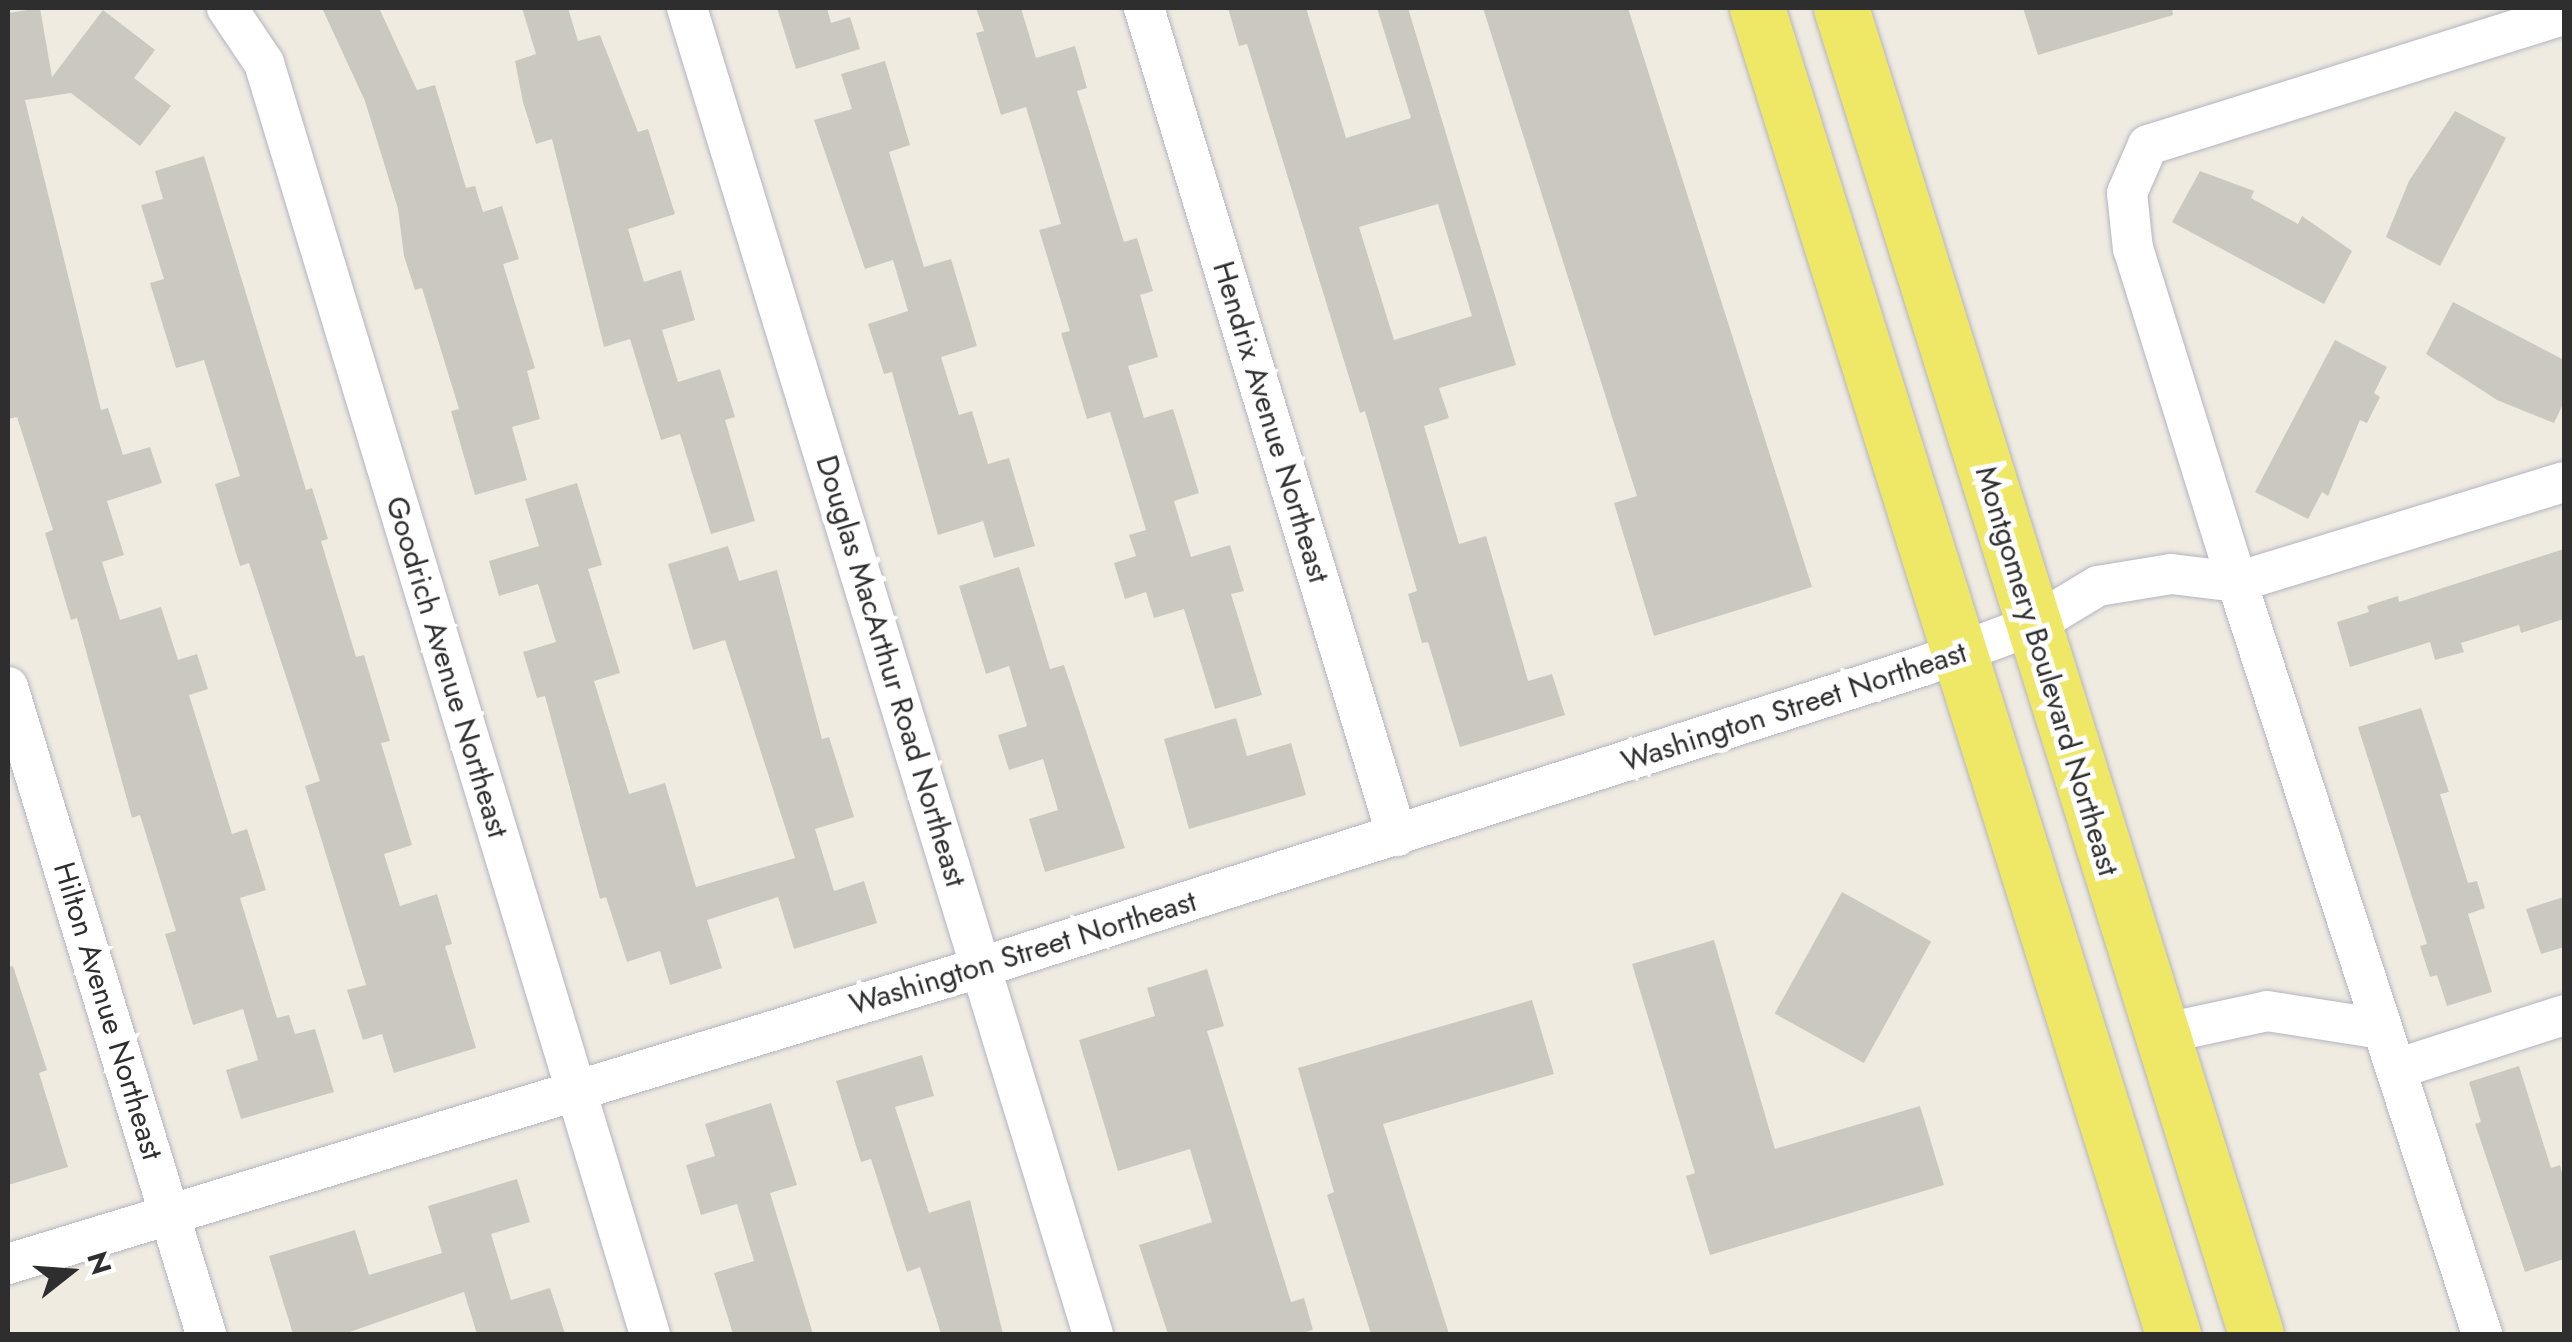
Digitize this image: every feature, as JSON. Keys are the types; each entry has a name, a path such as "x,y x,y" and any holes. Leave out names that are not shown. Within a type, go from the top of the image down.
{"main road":[{"path":"1757,8 2172,1334"},
{"name":"Montgomery Boulevard Northeast","path":"1840,8 2256,1334"}],"street":[{"name":"Goodrich Avenue Northeast","path":"227,8 264,63 650,1334"},
{"name":"Douglas MacArthur Road Northeast","path":"688,8 1093,1334"},
{"name":"Hendrix Avenue Northeast","path":"1144,8 1397,836"},
{"path":"2482,1334 2133,249 2128,193 2148,145 2564,15"},
{"path":"2237,582 2564,482"},
{"name":"Washington Street Northeast","path":"8,1264 170,1212 578,1093 1397,836 1958,654 2032,625 2098,586 2171,574 2237,582"},
{"name":"Hilton Avenue Northeast","path":"8,687 206,1334"},
{"path":"2161,1034 2267,1011 2382,1029"},
{"path":"2396,1070 2564,1016"}],"building":[{"path":"40,8 52,77 103,10 155,50 134,78 171,106 140,146 71,93 25,100 101,410 108,408 123,455 150,447 162,483 107,501 124,555 102,562 120,620 161,607 178,660 197,654 208,689 189,695 232,834 247,829 266,890 240,898 277,1018 289,1015 295,1034 315,1029 334,1092 241,1119 226,1070 258,1060 243,1009 193,1025 165,934 176,931 140,815 132,818 77,618 71,620 45,533 53,530 17,417 8,419 8,13"},
{"path":"322,8 379,8 417,90 435,85 466,188 475,186 483,212 502,206 519,259 503,264 535,368 527,371 540,419 512,427 527,480 475,495 451,411 459,409 422,288 415,290 404,256 398,209 365,101"},
{"path":"522,8 568,8 578,41 600,35 638,132 648,129 675,214 628,229 644,282 681,270 695,320 662,330 678,382 720,369 735,417 725,420 755,521 711,534 680,434 661,440 630,339 604,347 552,139 536,144 523,102 515,61 536,54"},
{"path":"777,8 827,8 831,23 850,17 860,49 796,69"},
{"path":"976,8 1021,8 1036,58 1075,46 1087,88 1077,91 1124,242 1137,238 1153,291 1140,295 1158,357 1128,366 1144,418 1173,409 1199,493 1174,501 1191,557 1230,545 1244,591 1231,594 1262,695 1215,709 1184,609 1154,618 1146,592 1125,599 1114,563 1136,556 1129,535 1146,530 1110,412 1087,419 1061,333 1070,331 1039,230 1061,224 1026,107 1001,115 976,33 984,31"},
{"path":"1228,8 1306,8 1346,138 1411,118 1377,8 1408,8 1516,365 1439,388 1449,418 1424,426 1459,544 1486,536 1528,681 1552,674 1565,715 1460,747 1428,642 1422,643 1408,594 1417,591 1365,411 1360,413 1247,44 1239,46","holes":["1438,204 1472,316 1394,340 1359,227"]},
{"path":"1483,8 1628,8 1812,587 1654,636 1614,503 1637,496"},
{"path":"2023,8 2172,8 2173,15 2038,55"},
{"path":"885,61 910,145 889,152 924,267 951,259 977,346 941,357 959,415 972,411 988,464 1009,458 1035,546 994,558 983,521 938,535 892,372 884,374 868,324 908,311 893,260 865,269 814,120 852,109 841,74"},
{"path":"2455,111 2506,138 2440,266 2386,237 2409,181"},
{"path":"204,156 306,490 312,488 328,539 321,541 356,657 364,655 390,741 381,743 412,845 384,854 400,906 437,894 452,944 445,946 476,1048 394,1073 382,1034 363,1040 347,990 366,985 305,786 320,781 249,563 240,566 215,484 240,476 204,360 176,368 150,283 164,279 141,205 163,199 155,171"},
{"path":"2200,171 2254,191 2251,198 2298,224 2302,216 2352,251 2324,304 2172,222"},
{"path":"2453,302 2564,360 2564,402 2554,423 2497,400 2426,354"},
{"path":"2335,340 2387,367 2374,393 2380,397 2367,423 2360,420 2328,496 2322,492 2308,519 2255,492"},
{"path":"577,483 602,565 588,569 620,673 594,681 629,794 665,783 696,887 795,858 725,640 693,650 668,564 728,546 739,581 777,570 822,739 829,737 854,817 815,829 834,891 864,881 877,923 794,949 778,897 707,920 722,968 670,985 660,951 627,962 606,897 600,899 545,696 537,698 523,652 556,642 538,584 499,596 489,561 539,546 525,499"},
{"path":"2564,549 2564,619 2521,633 2519,625 2461,643 2464,652 2435,660 2430,642 2350,667 2337,622 2369,612 2367,606 2398,596 2399,602"},
{"path":"1019,567 1050,669 1064,665 1125,848 1045,872 1029,819 1058,810 1043,759 1009,770 998,735 1027,726 1009,666 986,674 959,586"},
{"path":"2421,708 2449,792 2440,794 2468,883 2477,881 2485,908 2468,914 2492,992 2447,1006 2437,975 2430,977 2420,946 2427,944 2358,727"},
{"path":"1236,718 1247,756 1291,743 1306,795 1189,829 1164,739"},
{"path":"1842,892 1931,941 1864,1063 1775,1014"},
{"path":"2564,897 2564,947 2541,954 2526,909"},
{"path":"1714,940 1775,1149 1920,1106 1944,1185 1710,1255 1686,1176 1695,1173 1632,964"},
{"path":"13,966 47,1070 39,1073 68,1167 8,1185 8,967"},
{"path":"1207,969 1224,1026 1207,1031 1291,1302 1304,1298 1313,1330 1298,1334 1168,1334 1139,1245 1212,1222 1190,1149 1118,1171 1079,1040 1155,1016 1147,988"},
{"path":"1532,1000 1554,1074 1383,1124 1449,1334 1371,1334 1327,1195 1334,1192 1298,1068"},
{"path":"922,1055 934,1096 895,1107 929,1213 970,1200 1003,1334 941,1334 920,1267 907,1272 871,1159 861,1162 836,1081"},
{"path":"2519,1066 2551,1168 2560,1165 2564,1180 2564,1259 2525,1272 2475,1124 2481,1122 2469,1082"},
{"path":"771,1103 797,1185 770,1193 813,1334 733,1334 714,1273 754,1261 737,1204 701,1215 686,1165 715,1156 705,1124"},
{"path":"517,1179 530,1222 491,1234 511,1300 550,1288 565,1334 477,1334 464,1292 344,1334 293,1334 269,1256 355,1230 369,1275 442,1253 428,1206"}]}
